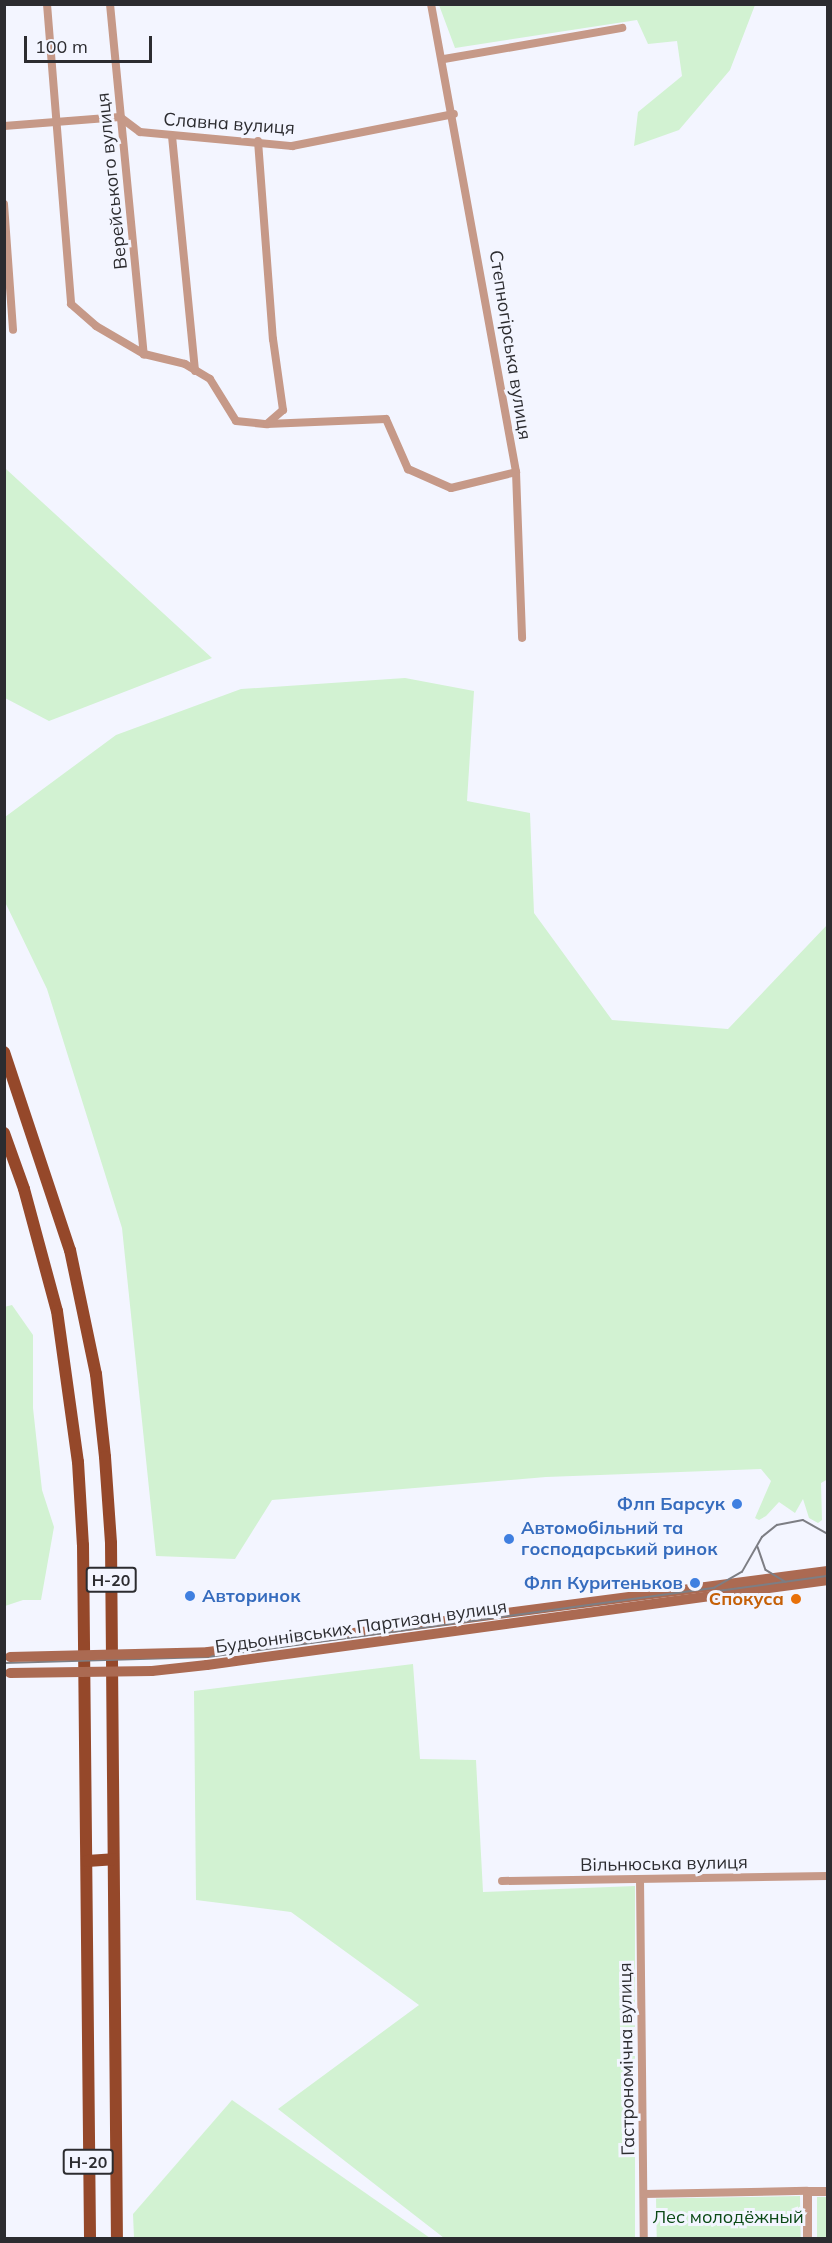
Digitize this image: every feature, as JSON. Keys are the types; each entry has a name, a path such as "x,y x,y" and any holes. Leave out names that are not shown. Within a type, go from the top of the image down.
{"main road":[{"name":"Н-20","path":"4,1052 70,1250 96,1374 111,1543 117,2238"},
{"name":"Н-20","path":"4,1133 24,1189 57,1311 78,1462 87,1861 90,2238"},
{"name":"Будьоннівських Партизан вулиця","path":"7,1657 208,1652 828,1571"},
{"name":"Будьоннівських Партизан вулиця","path":"7,1673 152,1671 207,1665 828,1580"},
{"path":"87,1861 113,1859"}],"street":[{"path":"47,4 71,304 96,326 144,354 195,371 210,379 236,421 267,424 386,419 408,469 451,488 516,472"},
{"name":"Верейського вулиця","path":"110,4 144,354"},
{"name":"Степногірська вулиця","path":"431,4 454,114 516,472 522,638"},
{"path":"444,59 622,28"},
{"name":"Славна вулиця","path":"120,117 140,132 258,141 292,146 454,114"},
{"path":"4,126 120,117"},
{"path":"172,136 195,371"},
{"path":"258,141 273,339 283,410 267,424"},
{"path":"4,204 14,330"},
{"name":"Вільнюська вулиця","path":"501,1881 828,1876"},
{"name":"Гастрономічна вулиця","path":"640,1879 644,2238"},
{"path":"807,2191 807,2238"},
{"path":"644,2194 828,2191"}],"green space":[{"path":"439,5 755,5 730,70 679,130 634,146 638,112 682,76 677,41 648,44 637,20 455,48"},
{"path":"5,467 212,658 49,721 5,698"},
{"path":"405,678 474,691 467,801 530,813 534,913 612,1020 728,1029 827,925 828,1479 821,1483 822,1520 818,1523 809,1518 803,1499 795,1513 779,1502 766,1516 759,1520 755,1518 771,1481 761,1469 546,1477 272,1500 235,1559 156,1556 122,1228 47,989 5,902 5,817 116,735 241,689"},
{"path":"12,1305 33,1335 33,1408 42,1490 54,1527 41,1600 23,1600 5,1606 4,1307"},
{"path":"413,1664 420,1759 476,1760 483,1892 635,1886 635,2238 444,2238 278,2109 419,2005 291,1912 196,1900 194,1691"},
{"path":"232,2100 430,2238 134,2238 133,2214"},
{"name":"Лес молодёжный","path":"800,2196 801,2238 657,2238 656,2199"},
{"path":"817,2197 827,2197 827,2238 817,2238"}],"tram line":[{"path":"4,1663 208,1657 714,1588 742,1572 762,1537 777,1525 803,1520 828,1534"},
{"path":"758,1547 766,1570 786,1582"},
{"path":"718,1591 828,1576"}],"place":[{"name":"Флп Барсук","path":"737,1504"},
{"name":"Автомобільний та господарський ринок","path":"509,1539"},
{"name":"Флп Куритеньков","path":"695,1583"},
{"name":"Авторинок","path":"190,1596"},
{"name":"Спокуса","path":"796,1599"}]}
